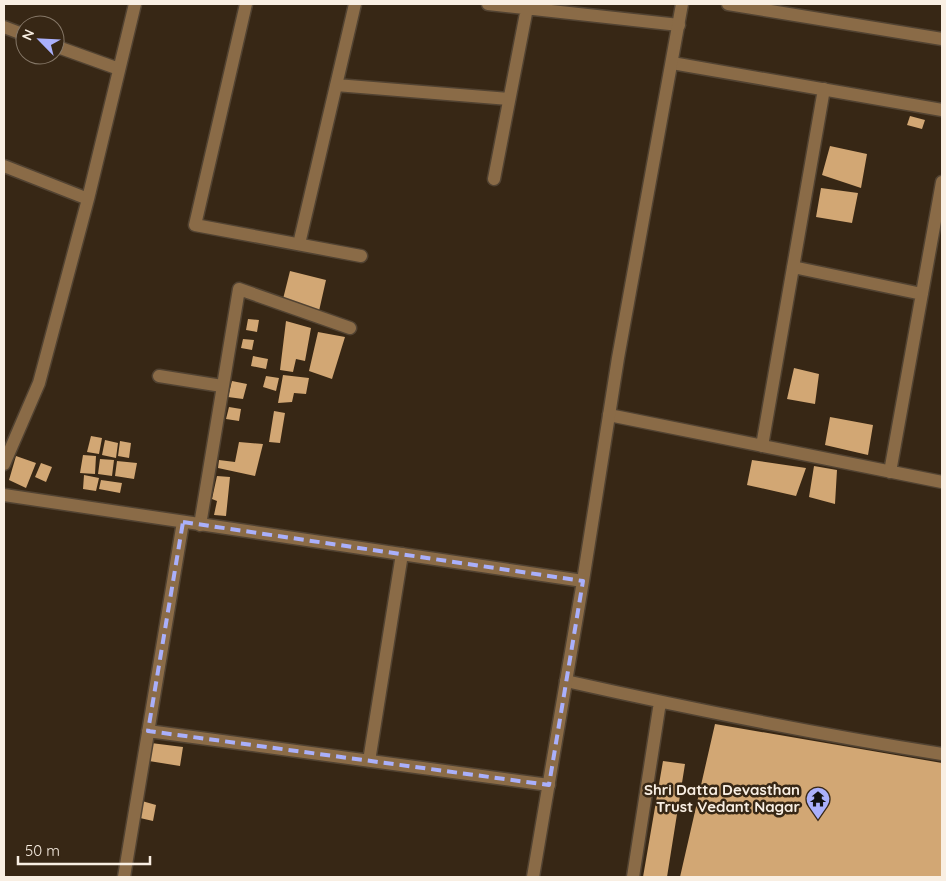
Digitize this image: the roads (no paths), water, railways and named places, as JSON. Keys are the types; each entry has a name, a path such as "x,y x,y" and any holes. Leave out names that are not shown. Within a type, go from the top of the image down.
{"street":[{"path":"4,464 39,383 88,199 135,4"},
{"path":"246,4 195,224 361,256"},
{"path":"299,244 355,4"},
{"path":"488,4 679,25"},
{"path":"533,877 583,581 618,358 682,4"},
{"path":"728,4 942,39"},
{"path":"494,178 527,8"},
{"path":"65,50 119,69"},
{"path":"672,63 942,110"},
{"path":"336,85 509,99"},
{"path":"762,446 824,89"},
{"path":"4,166 88,199"},
{"path":"890,472 942,182"},
{"path":"793,267 922,294"},
{"path":"200,525 239,289 350,328"},
{"path":"159,376 222,386"},
{"path":"609,415 942,482"},
{"path":"4,495 583,581"},
{"path":"124,877 183,522"},
{"path":"369,761 402,554"},
{"path":"566,681 660,702 942,754"},
{"path":"633,877 660,702"},
{"path":"148,731 549,785"}],"place":[{"name":"Shri Datta Devasthan Trust Vedant Nagar","path":"818,820"}]}
